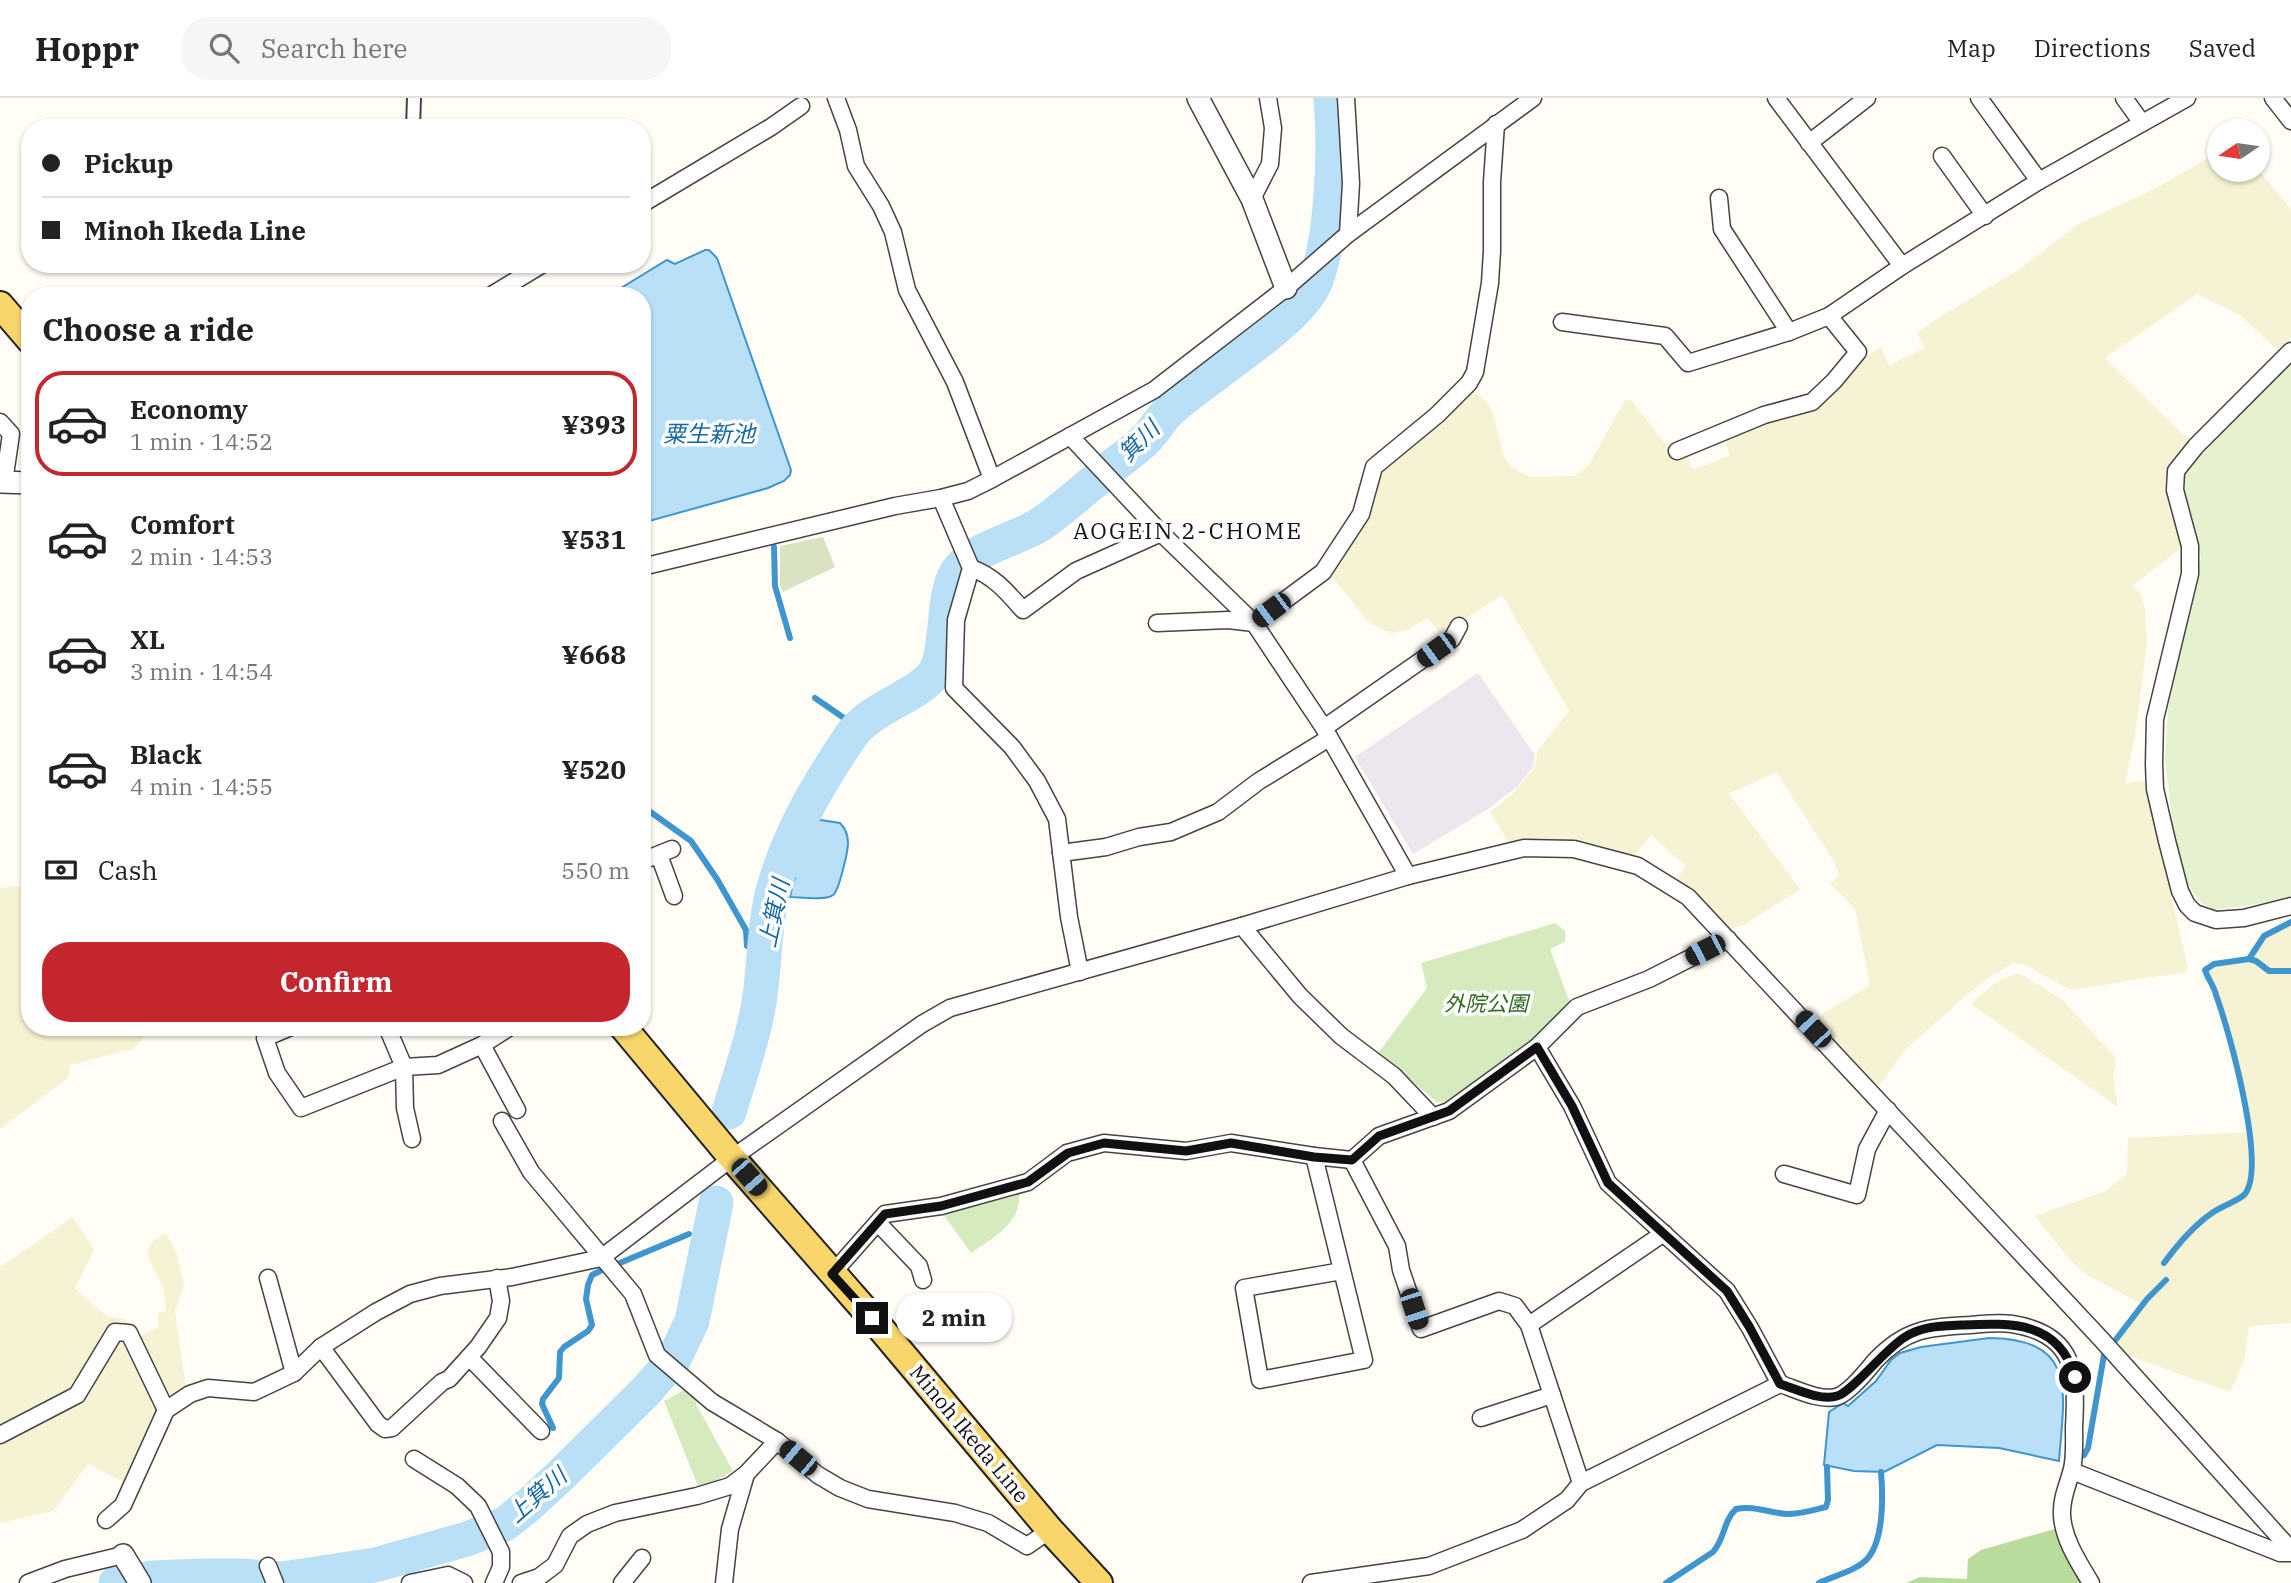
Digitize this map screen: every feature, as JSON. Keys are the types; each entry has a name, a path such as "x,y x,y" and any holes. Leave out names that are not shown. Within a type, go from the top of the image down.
{"main road":[{"path":"0,305 21,330"},
{"name":"Minoh Ikeda Line","path":"630,1036 1050,1530 1099,1583"}],"street":[{"path":"413,119 414,98"},
{"path":"835,98 848,131 856,166 881,206 893,232 907,290 955,382 992,479"},
{"path":"1198,98 1293,281"},
{"path":"1252,199 1270,164 1273,128 1268,98"},
{"path":"1346,98 1351,183 1348,234"},
{"path":"651,565 895,506 941,498 968,491 992,479 1154,390 1293,281 1348,234 1533,98"},
{"path":"1776,98 1902,266"},
{"path":"1809,143 1867,98"},
{"path":"1979,98 2039,181"},
{"path":"2124,98 2142,123"},
{"path":"1562,322 1665,336 1688,363 1789,332 1829,316 1902,266 2039,181 2187,98"},
{"path":"2273,98 2291,121"},
{"path":"651,200 801,106"},
{"path":"1157,623 1228,620 1254,623 1323,572 1361,514 1374,467 1437,415 1469,383 1475,372 1490,283 1496,124"},
{"path":"1942,156 1985,216"},
{"path":"1720,198 1722,229 1789,332"},
{"path":"505,287 528,273"},
{"path":"1677,451 1764,415 1812,402 1858,352 1829,316"},
{"path":"2291,352 2196,446 2176,471 2175,490 2190,546 2190,574 2155,719 2154,779 2167,841 2186,905 2195,913 2216,920 2244,918 2291,906"},
{"path":"0,422 11,435 2,482 21,483"},
{"path":"1070,436 1161,533 1254,623 1326,733 1408,876"},
{"path":"941,498 967,562 956,621 954,688 1012,747 1037,780 1057,819 1069,918 1080,972"},
{"path":"967,562 996,580 1023,610 1076,571 1161,533"},
{"path":"1061,853 1106,847 1139,837 1171,832 1218,811 1452,639 1459,626"},
{"path":"106,1520 123,1506 166,1410 190,1394 208,1388 254,1392 295,1373 321,1347 410,1294 440,1286 601,1258 732,1158 922,1024 950,1008 1408,876 1524,848 1574,849 1638,866 1688,897 2101,1339 2291,1551"},
{"path":"651,857 665,852 674,896"},
{"path":"1242,926 1300,996 1341,1036 1394,1076 1433,1117"},
{"path":"832,1274 885,1214 941,1206 1028,1182 1068,1153 1104,1143 1186,1151 1231,1143 1314,1157 1352,1160 1379,1136 1449,1111 1537,1047 1577,1007 1649,979 1728,939"},
{"path":"270,1036 265,1038 277,1073 301,1108 404,1068 438,1065 496,1036"},
{"path":"391,1036 404,1068 405,1108 412,1139"},
{"path":"482,1045 517,1110"},
{"path":"1537,1047 1572,1106 1608,1183 1727,1291 1780,1384"},
{"path":"1784,1174 1857,1195 1867,1149 1888,1110"},
{"path":"502,1121 531,1172 632,1294 657,1355 712,1402 777,1441 818,1475 840,1488 868,1499 955,1513 988,1523 1027,1546 1050,1530"},
{"path":"1314,1157 1342,1270 1364,1360 1260,1380 1244,1288 1342,1270"},
{"path":"1352,1160 1397,1246 1401,1270 1421,1329 1499,1301 1515,1306 1529,1325 1581,1483"},
{"path":"878,1223 919,1266 923,1280"},
{"path":"1529,1325 1664,1233"},
{"path":"268,1278 295,1373"},
{"path":"321,1347 378,1423 387,1429 395,1426 442,1382 449,1379 494,1326 500,1314 497,1278"},
{"path":"1311,1583 1429,1566 1522,1530 1567,1500 1581,1483 1780,1384 1816,1395 1835,1397 1842,1394 1883,1353 1914,1331 1938,1325 2000,1323 2040,1333 2057,1343 2072,1368 2076,1389 2072,1471 2062,1502 2062,1520 2075,1556 2091,1583"},
{"path":"0,1434 77,1395 115,1332 129,1333 166,1410"},
{"path":"469,1357 541,1432"},
{"path":"1481,1418 1552,1395"},
{"path":"521,1583 539,1577 555,1564 570,1536 587,1524 615,1513 722,1489 746,1474 777,1441"},
{"path":"414,1459 468,1494 478,1506 492,1530 502,1560 494,1583"},
{"path":"2072,1471 2280,1553 2291,1551"},
{"path":"724,1583 730,1528 746,1474"},
{"path":"622,1583 642,1558"},
{"path":"1429,1566 1433,1583"},
{"path":"28,1583 65,1569 132,1570"},
{"path":"410,1583 447,1574 464,1583"}],"shaded area":[{"path":"2207,159 2207,182 2269,182 2291,209 2291,338 2278,351 2240,315 2197,294 2105,358 2189,440 2170,462 2165,483 2181,548 2132,586 2140,592 2145,609 2147,644 2136,730 2125,783 2145,781 2188,969 2186,972 2071,990 2021,963 2012,964 1988,978 1904,1051 1879,1086 1876,1086 1814,1019 1870,985 1855,909 1830,883 1839,875 1834,861 1776,772 1729,794 1800,889 1744,925 1730,929 1677,880 1686,866 1651,835 1634,856 1596,844 1551,840 1508,842 1490,812 1512,794 1534,768 1538,750 1569,711 1502,595 1453,627 1444,637 1427,618 1409,629 1392,633 1380,629 1366,619 1328,572 1384,464 1473,390 1486,401 1493,413 1504,457 1512,467 1529,477 1575,476 1588,466 1625,400 1631,400 1675,456 1686,454 1693,469 1730,456 1724,438 1822,404 1862,359 1881,347 1889,365 1925,348 1917,333 1940,317 2020,269 2077,225 2154,189"},
{"path":"1478,673 1535,755 1533,767 1518,786 1488,809 1413,854 1355,757"},
{"path":"21,886 21,1036 145,1036 133,1049 70,1065 68,1078 0,1129 0,888"},
{"path":"2291,924 2291,1323 2249,1326 2244,1361 2230,1392 2121,1353 2115,1345 2145,1306 2085,1274 2069,1259 2035,1216 2106,1191 2127,1174 2128,1138 2250,1132 2227,1026 2217,991 2206,970 2214,965 2252,961 2264,939"},
{"path":"2017,974 2063,1000 2114,1056 2116,1063 2113,1076 2118,1107 1971,1004 1993,985"},
{"path":"73,1217 94,1250 75,1288 106,1316 125,1319 137,1338 158,1327 158,1313 166,1311 164,1290 147,1254 151,1242 166,1233 177,1255 184,1286 175,1311 186,1387 152,1417 123,1482 88,1464 53,1511 0,1523 0,1267"}],"green space":[{"path":"2291,364 2291,896 2265,903 2214,910 2200,902 2188,885 2173,827 2165,760 2168,707 2201,558 2184,488 2184,476 2193,461"},
{"path":"823,537 835,567 783,592 780,586 780,546"},
{"name":"外院公園","path":"1555,923 1565,931 1565,942 1550,949 1570,1003 1521,1051 1452,1103 1437,1102 1378,1053 1427,988 1421,963"},
{"path":"1019,1192 1019,1203 1011,1221 997,1235 971,1253 943,1214"},
{"path":"684,1390 698,1395 696,1404 733,1471 710,1484 698,1486 664,1401"},
{"path":"2058,1528 2084,1583 1906,1583 1920,1577 1967,1579 1968,1559 1981,1550"}],"water":[{"name":"粟生新池","path":"705,250 709,250 717,258 791,470 784,481 768,488 651,520 651,287 623,287 646,273 651,273 651,270 667,260 675,264"},
{"path":"814,819 840,823 846,832 848,847 840,879 830,897 790,897 798,859"},
{"path":"1989,1338 2018,1341 2039,1348 2052,1360 2060,1375 2063,1393 2059,1461 1999,1448 1937,1445 1884,1472 1854,1471 1824,1465 1829,1412 1843,1403 1848,1406 1876,1381 1891,1360 1900,1353 1921,1347"}],"waterway":[{"name":"箕川","path":"729,1112 755,1021 767,923 778,874 804,813 826,774 859,726 928,681 935,672 940,662 950,590 960,568 980,553 1027,532 1055,513 1142,443 1167,413 1273,330 1307,296 1322,261 1329,215 1333,141 1331,98"},
{"path":"774,547 775,586 790,638"},
{"path":"815,698 857,727"},
{"path":"651,812 691,841 717,879 746,930 747,946 763,952"},
{"path":"786,855 798,859"},
{"path":"779,874 793,878"},
{"path":"2164,1263 2198,1224 2245,1194 2251,1179 2252,1156 2244,1097 2222,1012 2205,970 2214,964 2249,959 2264,936 2291,922"},
{"path":"2249,959 2269,971 2291,971"},
{"name":"上箕川","path":"116,1583 202,1576 282,1579 375,1565 467,1539 505,1524 560,1476 646,1391 674,1359 692,1321 716,1203"},
{"name":"上箕川","path":"703,1228 712,1225"},
{"path":"615,1265 689,1234"},
{"path":"553,1428 542,1404 543,1399 559,1378 560,1352 592,1325 586,1299 588,1285 592,1275 602,1270"},
{"path":"2114,1342 2147,1299 2166,1280"},
{"path":"2080,1456 2084,1455 2088,1448 2104,1355"},
{"path":"1666,1583 1713,1552 1736,1509 1787,1514 1826,1507 1827,1467"},
{"path":"1819,1583 1858,1566 1873,1550 1880,1529 1881,1472"}],"district":[{"name":"AOGEIN 2-CHOME","path":"1188,531"}],"route":[{"path":"872,1318 832,1274 885,1214 941,1206 1028,1182 1068,1153 1104,1143 1186,1151 1231,1143 1314,1157 1352,1160 1379,1136 1449,1111 1537,1047 1572,1106 1608,1183 1727,1291 1780,1384 1816,1395 1835,1397 1842,1394 1883,1353 1914,1331 1938,1325 2000,1323 2030,1329 2057,1343 2069,1360 2075,1377"}]}
